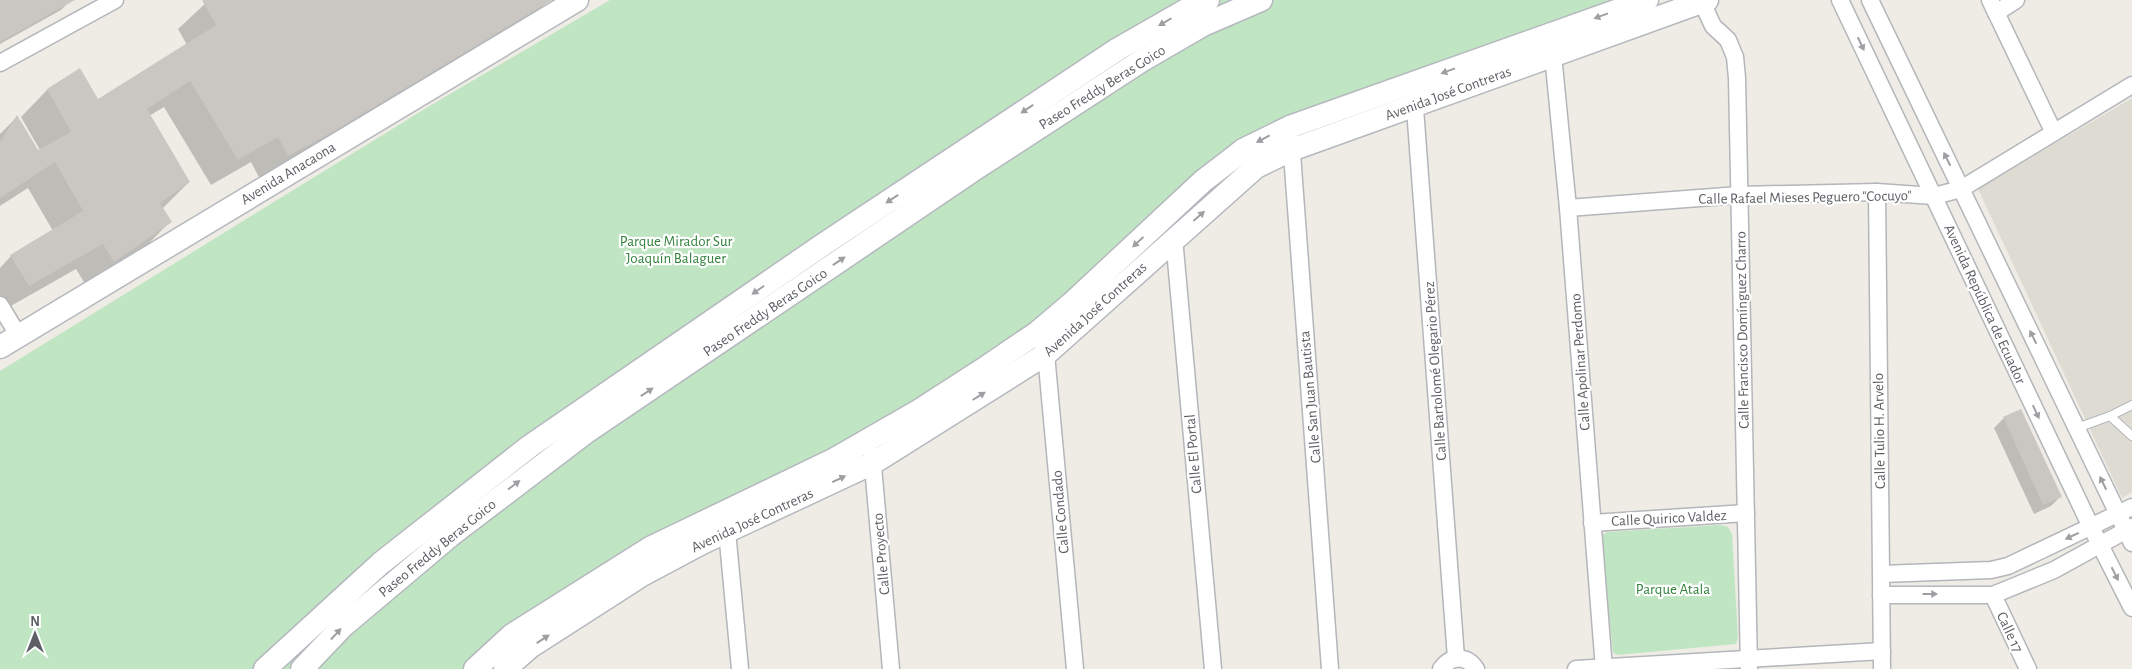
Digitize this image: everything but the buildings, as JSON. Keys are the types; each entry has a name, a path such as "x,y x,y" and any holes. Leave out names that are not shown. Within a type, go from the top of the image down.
{"main road":[{"name":"Avenida Anacaona","path":"9,341 577,0"},
{"name":"Paseo Freddy Beras Goico","path":"302,669 350,620 503,494 788,282 1118,49 1188,9 1208,0"},
{"name":"Paseo Freddy Beras Goico","path":"265,669 382,563 530,446 788,282 983,164 1141,61 1204,24 1261,0"},
{"name":"Avenida José Contreras","path":"505,669 530,647 642,575 727,531 873,463 1046,354 1174,238 1256,167 1414,94 1647,0"},
{"name":"Avenida José Contreras","path":"475,669 512,635 650,548 833,460 920,410 1038,332 1097,281 1203,181 1243,150 1292,126 1553,55 1704,1"}],"street":[{"path":"0,63 115,0"},
{"name":"Avenida República de Ecuador","path":"1840,0 2091,527 2132,608"},
{"name":"Avenida República de Ecuador","path":"1870,0 2077,428 2125,510 2130,534"},
{"path":"2016,0 1993,6 2053,131"},
{"name":"Calle Francisco Domínguez Charro","path":"1704,1 1713,26 1728,40 1735,57 1749,664"},
{"name":"Calle Apolinar Perdomo","path":"1553,55 1568,208 1603,668"},
{"name":"Calle Rafael Mieses Peguero \"Cocuyo\"","path":"1568,208 1739,195 1876,192 1934,196 1961,188 2132,85"},
{"name":"Calle Bartolomé Olegario Pérez","path":"1414,94 1456,658"},
{"name":"Calle San Juan Bautista","path":"1292,126 1291,150 1330,669"},
{"name":"Calle Tulio H. Arvelo","path":"1876,192 1882,669"},
{"name":"Calle El Portal","path":"1174,238 1213,669"},
{"path":"0,304 9,341"},
{"name":"Calle Condado","path":"1038,332 1046,354 1075,669"},
{"name":"Calle Proyecto","path":"871,438 891,669"},
{"path":"1881,574 1991,570 2008,566 2125,510"},
{"name":"Calle Quirico Valdez","path":"1592,523 1746,513"},
{"path":"727,531 740,669"},
{"path":"1881,595 1993,594 2054,570 2100,544 2130,534"},
{"name":"Calle 17","path":"1993,594 2028,669"},
{"path":"1576,669 1749,664 1882,651"},
{"path":"1441,669 1447,662 1456,658 1470,661 1476,669"}],"lane":[{"path":"2077,428 2110,416 2132,405"},
{"path":"2110,416 2132,436"}],"shaded area":[{"path":"2132,98 2132,492 2122,498 1978,189"}],"green space":[{"name":"Parque Mirador Sur Joaquín Balaguer","path":"610,0 1623,0 1276,124 1065,298 977,363 464,669 0,669 0,371 428,107"},
{"name":"Parque Atala","path":"1720,525 1728,527 1732,534 1738,637 1736,644 1617,655 1613,652 1601,542 1603,535 1607,532"}]}
